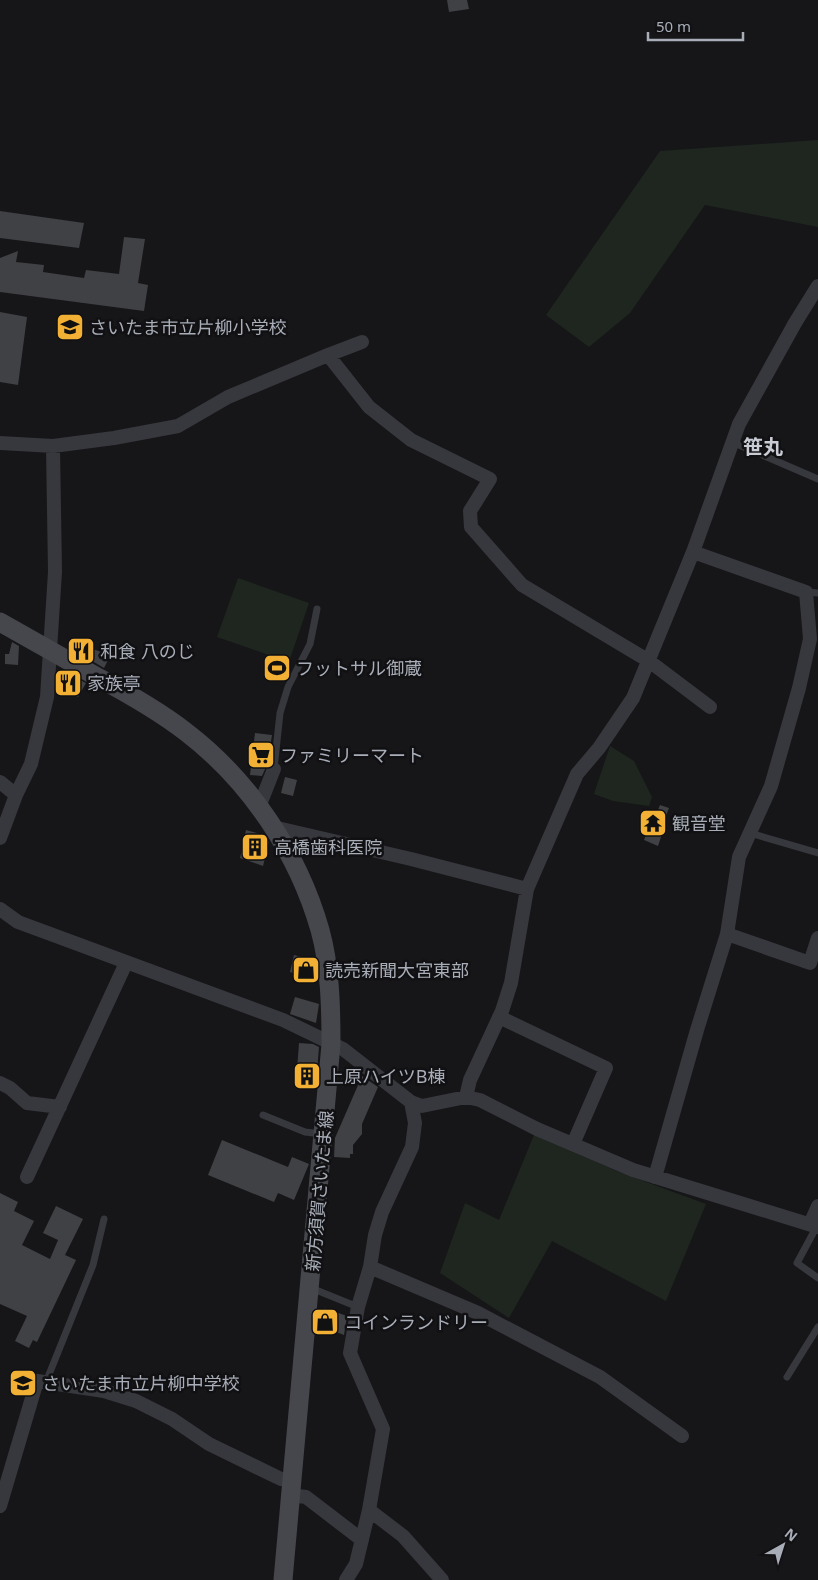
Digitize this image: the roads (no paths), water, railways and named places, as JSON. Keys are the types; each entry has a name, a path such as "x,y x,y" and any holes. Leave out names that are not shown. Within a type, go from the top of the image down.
{"main road":[{"name":"新方須賀さいたま線","path":"0,622 131,695 186,731 228,769 273,827 301,879 320,932 329,992 331,1044 283,1580"}],"street":[{"path":"466,1097 470,1080 499,1017 511,983 527,889 577,774 600,748 633,698 692,552 743,416 818,286"},
{"path":"0,443 53,446 114,438 178,426 228,397 362,342"},
{"path":"328,355 368,406 411,440 490,479 470,511 471,527 522,586 649,661 710,707"},
{"path":"0,838 16,795 31,764 47,697 55,572 53,446"},
{"path":"655,1177 727,934 739,858 771,786 799,688 810,639 812,592 692,552"},
{"path":"259,807 274,769"},
{"path":"0,782 16,795"},
{"path":"273,827 412,859 527,889"},
{"path":"0,909 18,922 283,1020 343,1049 412,1102 422,1106 466,1097 480,1100 573,1144 655,1177 815,1226 818,1206"},
{"path":"727,934 810,963 818,938"},
{"path":"27,1177 126,963"},
{"path":"499,1017 606,1068 573,1144"},
{"path":"0,1083 10,1088 27,1103 60,1107"},
{"path":"346,1580 356,1564 362,1540 383,1429 350,1352 358,1307 370,1267 375,1235 382,1212 412,1147 415,1122 412,1102"},
{"path":"370,1267 478,1313 600,1378 682,1436"},
{"path":"0,1506 37,1381 104,1391 136,1401 172,1419 209,1444 281,1479 290,1488 306,1497 362,1540"},
{"path":"369,1510 403,1536 442,1580"}],"lane":[{"path":"732,442 818,479"},
{"path":"274,769 280,712 288,687 310,644 317,609"},
{"path":"749,832 818,853"},
{"path":"263,1115 305,1132 324,1134"},
{"path":"46,1382 93,1265 104,1219"},
{"path":"815,1226 797,1264 818,1278"},
{"path":"310,1287 358,1307"},
{"path":"787,1377 818,1327"}],"place":[{"name":"さいたま市立片柳小学校","path":"70,327"},
{"name":"和食 八のじ","path":"81,651"},
{"name":"フットサル御蔵","path":"277,668"},
{"name":"家族亭","path":"68,683"},
{"name":"ファミリーマート","path":"261,755"},
{"name":"観音堂","path":"653,823"},
{"name":"高橋歯科医院","path":"255,847"},
{"name":"読売新聞大宮東部","path":"306,970"},
{"name":"上原ハイツB棟","path":"307,1076"},
{"name":"コインランドリー","path":"325,1322"},
{"name":"さいたま市立片柳中学校","path":"23,1383"}],"district":[{"name":"笹丸","path":"763,446"}]}
